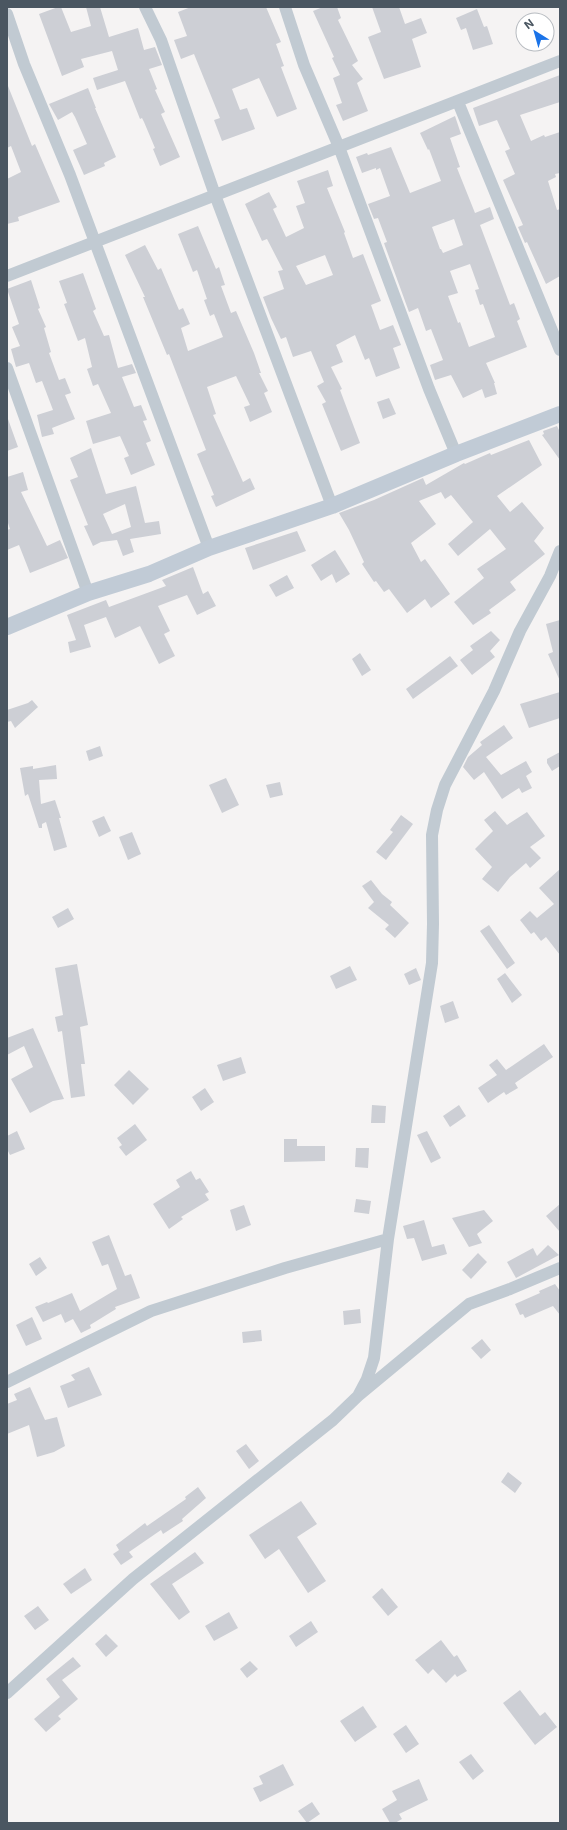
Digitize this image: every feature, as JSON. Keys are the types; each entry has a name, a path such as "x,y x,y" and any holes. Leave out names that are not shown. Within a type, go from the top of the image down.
{"street":[{"path":"145,7 161,40 215,195 332,506"},
{"path":"285,7 304,65 339,147 428,389 456,454"},
{"path":"7,14 24,64 70,175 209,548"},
{"path":"7,276 458,102 560,61"},
{"path":"458,102 560,350"},
{"path":"7,368 88,592"},
{"path":"7,627 88,592 149,574 209,548 332,506 456,454 560,414"},
{"path":"358,1396 368,1379 374,1358 388,1239 432,963 434,924 432,835 437,810 445,785 494,691 520,631 550,576 560,550"},
{"path":"7,1382 151,1311 278,1270 388,1239"},
{"path":"7,1693 133,1579 333,1420 358,1396 469,1304 560,1268"}],"building":[{"path":"61,7 71,32 91,26 86,7 100,7 109,37 138,28 144,50 155,47 162,65 149,69 157,89 155,90 165,112 161,114 180,157 160,166 153,149 155,148 142,118 140,119 125,81 97,90 93,78 118,70 112,51 81,59 84,67 62,76 39,14"},
{"path":"191,7 266,7 281,42 276,44 284,66 281,67 297,109 277,117 259,78 232,89 240,110 247,108 255,129 222,141 214,120 220,118 194,54 181,59 174,40 187,36 178,12"},
{"path":"323,7 337,7 341,18 338,20 358,61 352,65 363,79 357,83 368,111 343,121 336,105 342,103 333,78 340,75 332,58 334,57 313,11"},
{"path":"372,7 399,7 405,24 421,18 427,33 412,39 421,67 384,79 368,37 381,32"},
{"path":"477,9 484,27 487,26 493,44 473,50 466,28 461,30 456,18"},
{"path":"560,75 560,102 520,115 531,141 544,135 545,137 560,132 560,173 555,174 556,177 548,181 557,210 560,209 560,276 546,284 527,242 525,243 518,227 523,225 503,180 515,174 505,151 510,149 497,120 479,126 473,108"},
{"path":"8,86 32,146 35,144 60,202 18,217 19,221 7,224 7,179 21,172 11,146 7,148"},
{"path":"88,88 116,157 104,163 105,166 84,175 73,150 87,144 75,117 72,112 58,120 49,104"},
{"path":"455,116 461,134 450,138 460,167 457,168 475,213 490,207 494,219 480,225 510,305 514,303 520,319 517,321 527,347 486,363 495,383 497,394 485,398 482,389 463,398 451,375 435,380 430,365 443,360 431,329 426,331 418,308 409,312 384,243 387,242 378,218 374,219 368,204 390,196 380,168 362,173 356,157 367,153 368,155 391,147 410,193 441,181 429,149 428,150 420,133","holes":["454,219 463,245 443,253 440,249 432,227","470,264 479,289 475,290 480,305 483,304 495,337 469,347 448,296 458,293 450,271"]},
{"path":"328,170 333,186 327,188 345,232 344,233 353,258 363,254 381,301 371,305 380,330 393,325 401,345 393,348 400,368 376,377 369,358 365,360 355,335 336,345 343,362 331,367 342,389 340,390 360,443 341,451 322,404 326,402 317,386 324,382 311,351 293,357 286,337 281,339 271,318 263,297 284,289 278,271 283,270 267,239 262,241 245,204 269,192 277,207 273,209 286,237 304,228 296,206 305,203 297,181","holes":["325,255 333,275 306,285 296,266"]},
{"path":"198,226 216,269 219,267 225,285 221,286 231,313 236,311 254,353 261,373 259,373 268,391 264,393 272,412 250,422 244,407 250,405 236,376 207,387 216,414 213,415 243,482 250,478 255,489 216,507 211,496 214,495 197,454 206,450 169,354 167,355 143,297 145,297 125,255 145,245 158,270 161,268 179,310 183,308 190,324 181,328 188,351 223,337 214,314 210,316 204,300 207,299 197,270 193,272 178,234"},
{"path":"83,273 96,309 93,311 104,336 109,335 118,368 132,364 136,373 122,377 134,407 141,405 147,420 143,421 151,441 146,443 155,465 131,475 124,458 129,456 120,436 93,444 86,421 111,413 98,384 93,386 87,369 92,367 85,338 78,341 64,304 67,303 59,281"},
{"path":"31,280 40,308 38,309 46,327 44,328 51,352 49,353 59,380 65,378 71,393 65,395 75,419 52,428 54,434 42,437 37,415 53,410 42,381 36,383 29,363 16,367 11,349 20,346 12,327 19,324 7,289"},
{"path":"389,398 396,414 383,419 377,402"},
{"path":"8,419 18,447 7,451 7,420"},
{"path":"557,426 560,432 560,460 542,435 544,434 543,431"},
{"path":"529,440 542,465 497,496 510,512 522,502 544,528 534,541 545,554 510,582 516,590 489,610 491,613 473,625 454,602 484,578 477,569 506,549 490,529 458,556 448,544 473,522 451,495 445,499 441,492 419,501 436,524 411,543 421,562 425,559 450,594 431,608 425,599 407,613 389,589 384,592 376,581 374,582 362,564 364,562 339,513 374,500 423,478 426,485 464,463 465,464 490,453 491,455"},
{"path":"91,448 106,494 136,486 145,523 159,521 161,534 130,539 134,552 123,556 117,540 101,542 93,546 84,526 88,525 70,480 78,477 70,458","holes":["125,504 131,527 112,534 103,514"]},
{"path":"23,472 28,490 21,492 47,546 60,540 68,558 30,573 19,545 7,550 7,530 10,529 7,520 7,477"},
{"path":"297,531 306,551 253,570 245,548"},
{"path":"335,550 350,574 336,583 332,574 321,581 311,565"},
{"path":"193,567 203,594 208,591 216,606 197,615 187,595 158,606 170,631 164,634 175,656 159,664 140,626 115,638 106,617 84,625 91,647 70,653 68,642 76,640 67,615 106,600 109,607 166,586 162,580"},
{"path":"287,575 294,588 276,597 269,585"},
{"path":"560,620 560,681 548,654 553,652 546,624"},
{"path":"491,631 500,640 490,651 495,657 472,675 460,660 473,650 470,646"},
{"path":"360,653 371,670 362,676 352,659"},
{"path":"450,656 458,666 413,699 406,689"},
{"path":"560,692 560,718 529,728 520,704"},
{"path":"32,700 38,707 15,728 11,721 7,722 7,710 28,703"},
{"path":"504,725 513,738 486,757 501,775 526,761 532,772 526,776 532,788 522,793 519,788 502,799 484,772 474,780 463,767 468,757 482,745 480,742"},
{"path":"100,746 103,756 89,761 86,751"},
{"path":"560,752 560,766 552,771 547,763 547,759"},
{"path":"56,765 57,779 39,780 41,804 55,800 61,818 59,818 67,847 54,851 46,822 42,824 42,828 39,828 28,794 25,796 20,768 33,766 33,769"},
{"path":"226,778 239,805 222,813 209,785"},
{"path":"280,782 283,795 270,798 266,785"},
{"path":"495,811 507,825 527,812 545,836 530,847 541,858 530,868 526,863 510,877 498,892 482,879 492,867 475,849 493,831 484,820"},
{"path":"401,815 413,824 386,860 376,852 393,832 390,830"},
{"path":"104,816 111,831 99,837 92,821"},
{"path":"132,832 141,854 128,860 119,837"},
{"path":"560,869 560,955 546,937 541,941 534,932 531,934 520,920 530,911 537,918 554,904 539,888"},
{"path":"371,880 382,894 392,902 390,905 409,923 395,938 385,929 389,925 368,908 374,902 362,886"},
{"path":"68,908 74,919 58,928 52,917"},
{"path":"489,925 515,963 507,969 480,931"},
{"path":"77,964 88,1025 80,1027 85,1064 81,1064 85,1096 71,1098 62,1031 58,1032 55,1017 63,1015 55,968"},
{"path":"350,966 357,980 336,989 330,976"},
{"path":"416,968 421,980 409,985 404,974"},
{"path":"505,973 522,995 512,1003 497,979"},
{"path":"453,1001 459,1018 445,1023 440,1006"},
{"path":"33,1028 64,1099 53,1101 30,1113 11,1079 33,1067 24,1046 7,1055 7,1038"},
{"path":"544,1044 553,1057 515,1083 518,1088 506,1095 504,1092 488,1103 478,1088 497,1075 489,1065 497,1059 506,1070"},
{"path":"241,1057 246,1073 223,1081 217,1065"},
{"path":"129,1070 149,1089 133,1105 114,1085"},
{"path":"205,1088 214,1102 201,1111 192,1097"},
{"path":"372,1105 386,1106 385,1123 371,1123"},
{"path":"459,1105 466,1116 450,1127 443,1116"},
{"path":"135,1124 147,1140 126,1156 119,1147 122,1145 117,1138"},
{"path":"17,1131 25,1149 10,1155 7,1149 7,1136"},
{"path":"427,1131 441,1158 431,1163 417,1135"},
{"path":"284,1139 297,1139 297,1146 325,1146 325,1161 284,1162"},
{"path":"356,1148 369,1148 368,1168 355,1167"},
{"path":"191,1171 196,1180 200,1178 209,1192 205,1194 209,1200 181,1217 183,1219 169,1229 153,1204 180,1187 176,1180"},
{"path":"356,1199 371,1201 369,1214 354,1212"},
{"path":"560,1204 560,1232 546,1216"},
{"path":"244,1205 251,1225 236,1231 230,1210"},
{"path":"484,1210 493,1221 477,1234 482,1243 469,1247 452,1218"},
{"path":"424,1220 432,1247 444,1244 447,1254 422,1261 414,1238 407,1239 403,1226"},
{"path":"109,1235 125,1276 131,1274 140,1298 115,1307 116,1309 90,1325 91,1328 81,1333 73,1319 65,1323 61,1314 43,1322 35,1307 72,1293 80,1311 117,1289 108,1264 102,1266 92,1242"},
{"path":"548,1245 559,1255 516,1278 507,1262 533,1248 537,1256"},
{"path":"478,1253 487,1262 471,1279 462,1270"},
{"path":"40,1257 47,1268 36,1276 29,1264"},
{"path":"555,1284 560,1291 560,1315 553,1306 525,1318 523,1314 520,1315 515,1304 540,1293 539,1291"},
{"path":"360,1309 361,1323 344,1325 343,1311"},
{"path":"32,1317 42,1339 26,1346 16,1325"},
{"path":"261,1330 262,1341 243,1343 242,1332"},
{"path":"482,1339 491,1350 481,1359 471,1348"},
{"path":"89,1367 102,1395 68,1408 60,1386 75,1380 71,1375"},
{"path":"30,1387 45,1420 57,1417 65,1446 54,1452 37,1457 29,1425 7,1434 7,1404 17,1400 14,1394"},
{"path":"246,1444 259,1461 249,1469 236,1451"},
{"path":"508,1472 522,1483 515,1493 501,1482"},
{"path":"198,1487 206,1498 182,1519 183,1521 163,1534 161,1530 129,1552 133,1557 121,1565 113,1554 119,1550 116,1545 145,1523 147,1526 186,1499 185,1497"},
{"path":"301,1501 317,1524 297,1537 326,1581 308,1593 279,1549 265,1559 249,1535"},
{"path":"195,1552 204,1563 172,1584 190,1612 179,1620 150,1584"},
{"path":"85,1568 92,1580 71,1594 63,1584"},
{"path":"382,1588 398,1607 388,1616 372,1597"},
{"path":"38,1606 49,1620 35,1630 24,1616"},
{"path":"229,1612 238,1628 214,1641 205,1626"},
{"path":"311,1621 318,1632 296,1647 289,1636"},
{"path":"106,1634 118,1646 106,1657 95,1644"},
{"path":"441,1640 454,1657 457,1655 467,1671 457,1677 455,1674 446,1683 433,1669 428,1674 415,1660"},
{"path":"73,1657 81,1666 62,1680 78,1699 58,1716 61,1719 46,1732 34,1719 60,1697 46,1679"},
{"path":"250,1661 258,1669 247,1678 240,1669"},
{"path":"520,1690 540,1716 545,1712 557,1727 535,1745 503,1703"},
{"path":"363,1706 377,1727 355,1742 340,1721"},
{"path":"406,1725 419,1744 406,1753 393,1734"},
{"path":"471,1754 484,1771 473,1780 459,1762"},
{"path":"283,1764 294,1785 260,1802 253,1788 263,1784 259,1776"},
{"path":"419,1779 428,1800 399,1814 402,1819 395,1823 390,1823 382,1809 397,1800 392,1791"},
{"path":"312,1802 320,1814 307,1823 298,1811"}]}
